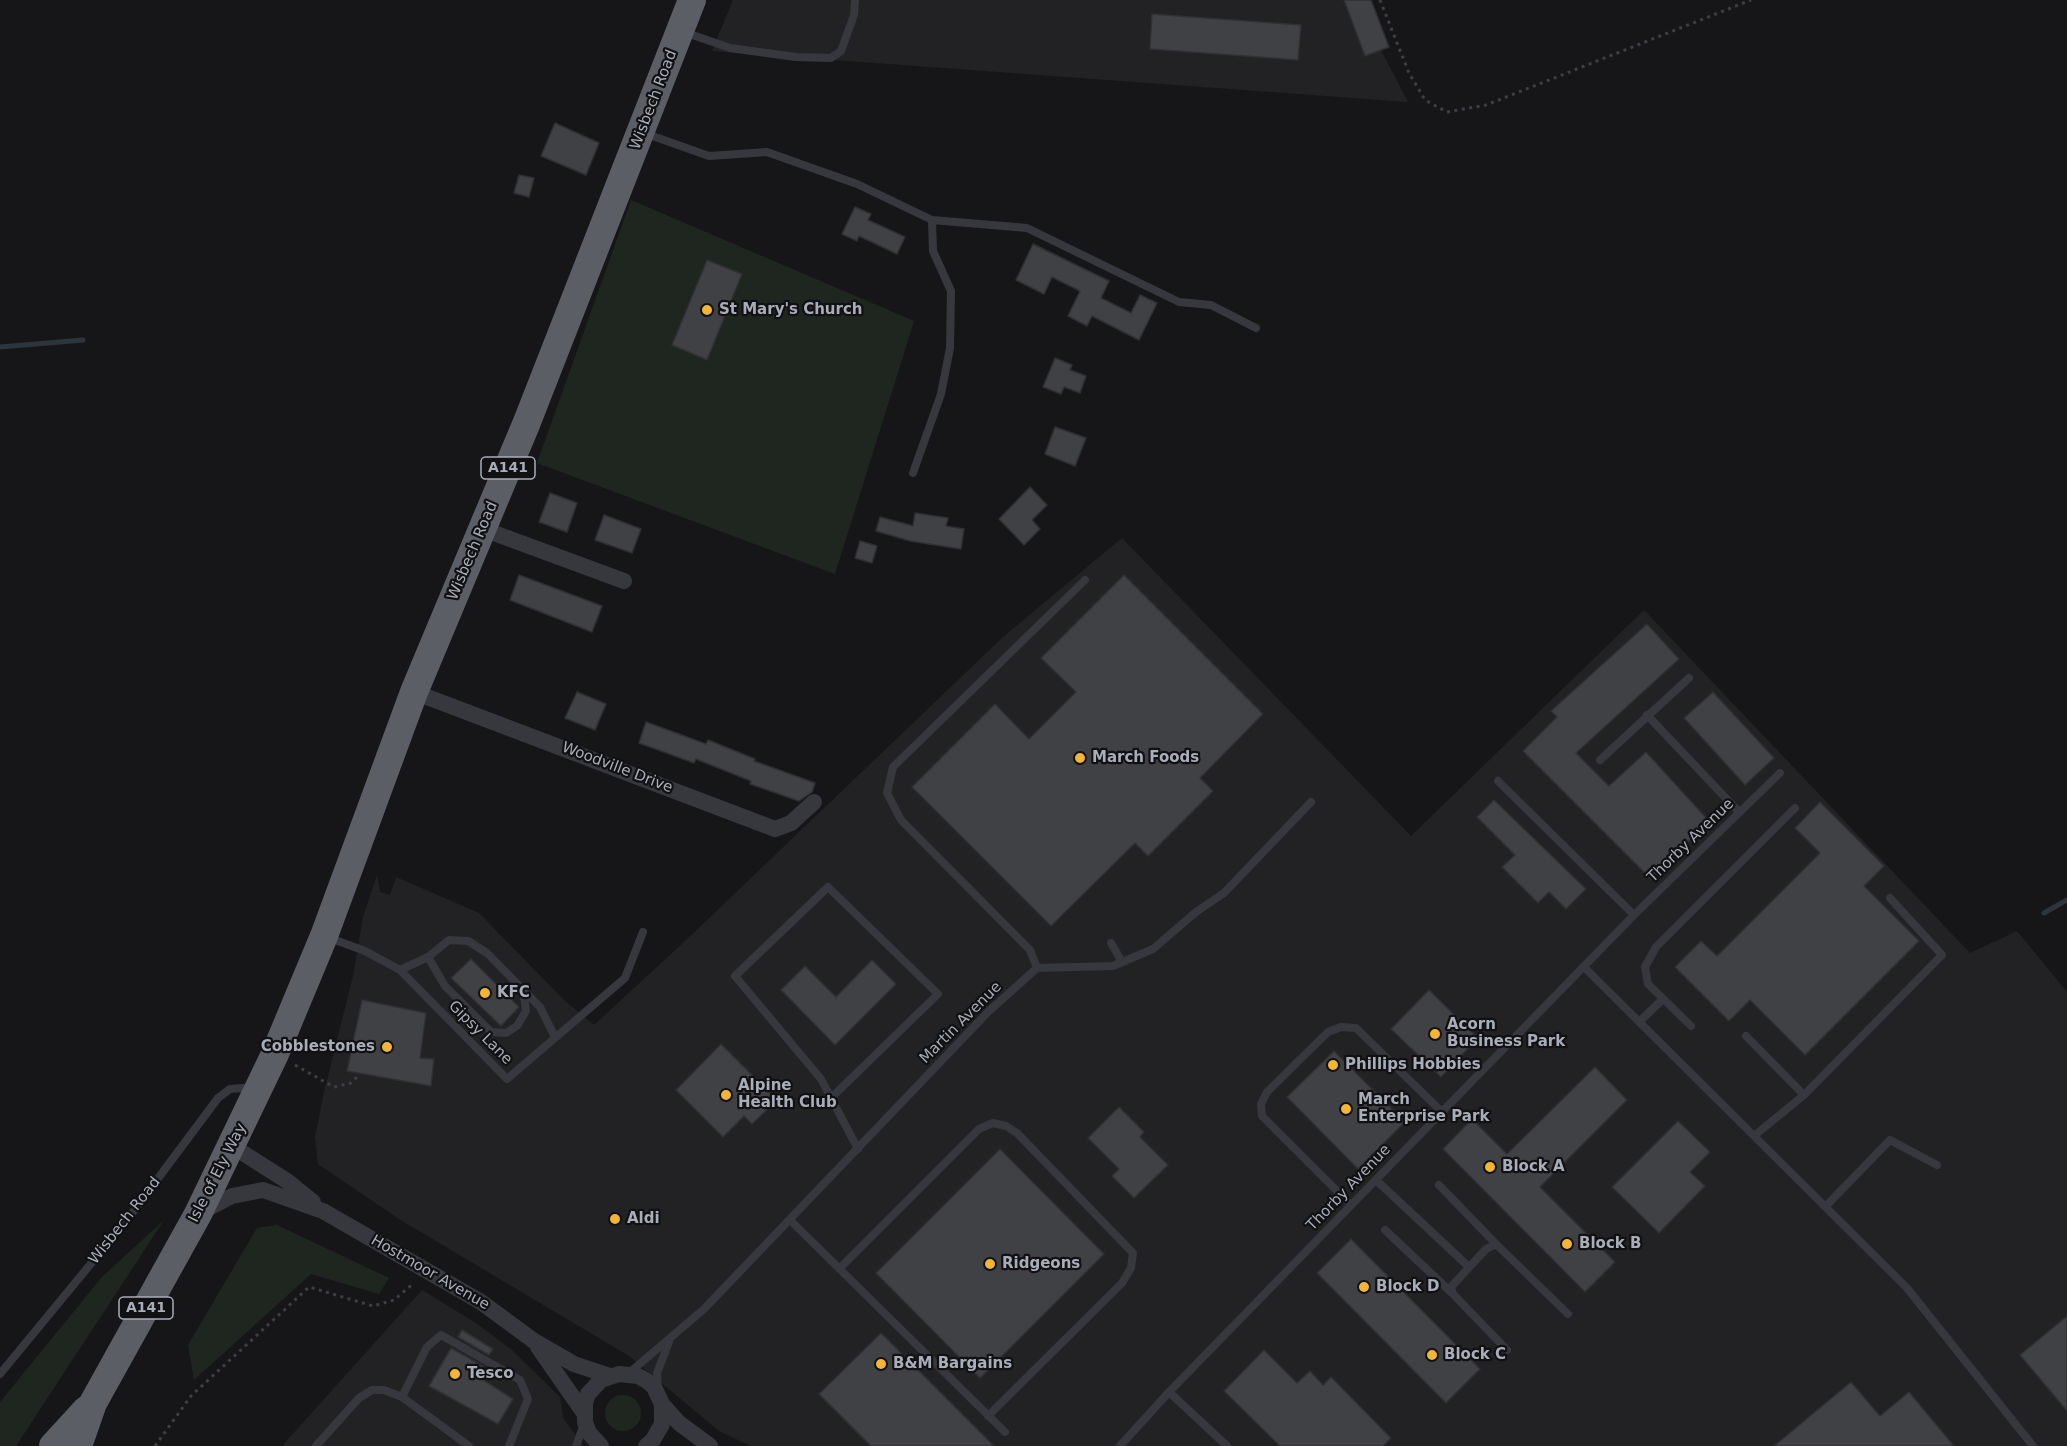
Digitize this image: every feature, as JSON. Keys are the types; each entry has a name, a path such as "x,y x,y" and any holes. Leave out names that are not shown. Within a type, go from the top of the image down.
{"highway":[{"name":"Wisbech Road","path":"324,936 414,692 483,529 692,0"},
{"name":"Isle of Ely Way","path":"78,1446 93,1402 198,1214 232,1146 274,1056 324,936"},
{"name":"Isle of Ely Way","path":"53,1446 93,1402"}],"street":[{"path":"483,529 624,581"},
{"name":"Woodville Drive","path":"414,692 775,829 790,823 814,802"},
{"name":"Hostmoor Avenue","path":"232,1146 287,1181 322,1210 481,1302 534,1341 574,1364 610,1376"},
{"name":"Hostmoor Avenue","path":"198,1214 232,1196 263,1190 322,1210"},
{"name":"Hostmoor Avenue","path":"534,1341 584,1418 589,1433 601,1446"},
{"path":"584,1418 588,1394 601,1380 610,1376 629,1374 647,1381 679,1423 710,1446"},
{"path":"646,1446 659,1432 663,1414 661,1400"}],"lane":[{"path":"680,31 730,48 796,57 831,58 841,51 854,15 855,0"},
{"path":"641,132 709,156 766,152 857,184 932,220 1027,228 1179,302 1211,304 1256,328"},
{"path":"913,473 941,394 950,348 951,291 933,251 932,220"},
{"path":"1084,580 893,767 887,793 901,820 1030,950 1037,968 1113,966 1153,949 1196,912 1224,893 1311,802"},
{"path":"1600,759 1689,678"},
{"path":"1647,716 1739,812"},
{"name":"Thorby Avenue","path":"1120,1446 1169,1392 1634,915 1780,773"},
{"path":"1498,781 1634,915"},
{"path":"1691,1026 1648,984 1645,967 1656,947 1795,808"},
{"path":"831,1098 938,994 828,887 735,976 821,1079 831,1098 858,1149"},
{"path":"1754,1136 1804,1095 1942,955 1890,898"},
{"name":"Gipsy Lane","path":"324,936 365,951 400,970 507,1079 625,978 643,932"},
{"path":"400,970 428,957 449,940 468,941 487,953 540,1007 555,1037"},
{"path":"1111,943 1122,962"},
{"path":"428,957 444,986 491,1032 506,1034 517,1026 526,1011 523,989"},
{"path":"1584,967 1907,1288 2033,1446"},
{"name":"Martin Avenue","path":"629,1374 704,1309 791,1221 988,1012 1037,968"},
{"path":"1639,1022 1663,999"},
{"path":"1351,1205 1262,1116 1261,1104 1267,1092 1328,1032 1341,1027 1356,1028 1442,1112"},
{"path":"1746,1036 1804,1095"},
{"name":"Wisbech Road","path":"0,1374 128,1220 218,1098 236,1088 258,1092"},
{"path":"840,1268 979,1129 993,1123 1006,1126 1017,1133 1133,1253 1131,1268 1122,1283 988,1416"},
{"path":"1826,1207 1890,1140 1937,1165"},
{"path":"1376,1180 1469,1267"},
{"path":"1439,1185 1568,1314"},
{"path":"791,1221 1005,1432"},
{"path":"1385,1230 1507,1350"},
{"path":"1452,1294 1451,1287 1486,1249 1496,1244"},
{"path":"402,1397 426,1347 441,1335 520,1380 528,1399 509,1446"},
{"name":"Martin Avenue","path":"661,1400 657,1373 670,1339"},
{"path":"316,1446 359,1398 372,1390 384,1390 402,1397 469,1446"},
{"path":"1169,1392 1227,1446"},
{"path":"576,1446 584,1418"}],"path":[{"path":"1380,0 1409,73 1425,100 1447,112 1486,105 1751,0"},
{"path":"274,1056 310,1071 334,1087 351,1083 360,1074"},
{"path":"155,1446 191,1396 309,1287 373,1306 394,1300 417,1280 424,1270"}],"shaded area":[{"path":"733,0 1355,0 1408,102 712,51"},
{"path":"631,200 914,321 835,574 537,463"},
{"path":"1122,538 1411,836 1644,610 1970,953 2017,931 2067,992 2067,1446 751,1446 719,1431 629,1356 399,1219 318,1164 315,1137 324,1092 353,976 363,917 377,875 380,892 390,895 396,877 479,913 564,1000 594,1025 1003,637"},
{"path":"164,1220 16,1446 0,1446 0,1402 102,1277"},
{"path":"277,1225 389,1278 379,1294 311,1274 194,1380 188,1345 257,1228"},
{"path":"422,1290 476,1323 512,1350 560,1397 563,1418 584,1446 282,1446"},
{"path":"623,1395 636,1400 641,1413 636,1426 623,1431 610,1426 605,1413 610,1400"}],"building":[{"path":"1344,0 1371,0 1389,47 1365,56"},
{"path":"1152,14 1301,25 1298,60 1150,49"},
{"path":"555,123 599,143 586,175 541,156"},
{"path":"519,175 534,178 529,197 514,193"},
{"path":"855,207 871,214 868,220 905,237 897,254 859,236 857,241 842,234"},
{"path":"1033,244 1109,281 1101,298 1131,313 1140,295 1157,303 1139,340 1092,316 1087,326 1068,316 1080,291 1052,277 1044,294 1016,280"},
{"name":"St Mary's Church","path":"707,260 742,274 707,360 672,345"},
{"path":"1055,358 1072,365 1070,370 1086,376 1080,393 1064,387 1061,394 1043,387"},
{"path":"1055,427 1086,438 1075,466 1045,454"},
{"path":"1030,487 1047,505 1032,520 1040,529 1024,545 999,519"},
{"path":"550,493 577,503 567,532 539,522"},
{"path":"915,513 948,518 946,526 964,529 961,549 910,541 876,531 880,517 913,526"},
{"path":"604,515 641,529 632,553 595,540"},
{"path":"860,541 877,546 872,563 855,558"},
{"path":"519,575 602,606 592,632 510,600"},
{"name":"March Foods","path":"1124,575 1263,714 1200,778 1213,791 1148,856 1135,843 1051,926 912,787 995,704 1029,739 1076,692 1041,658"},
{"path":"1647,624 1679,659 1576,753 1609,786 1646,752 1709,821 1651,879 1523,751 1557,717 1551,711"},
{"path":"577,692 606,704 595,730 565,718"},
{"path":"1713,692 1774,758 1745,785 1684,718"},
{"path":"646,722 706,744 708,740 755,759 754,761 815,783 812,792 799,801 750,784 751,781 696,759 694,763 639,743"},
{"path":"1494,800 1586,889 1566,909 1549,892 1538,903 1502,867 1515,855 1477,817"},
{"path":"1820,802 1884,866 1864,886 1919,941 1805,1055 1750,1000 1729,1021 1675,967 1701,941 1717,956 1820,853 1795,828"},
{"name":"KFC","path":"471,959 519,1007 501,1026 451,978"},
{"path":"872,960 896,984 835,1045 781,990 805,966 836,997"},
{"name":"Acorn Business Park","path":"1429,990 1478,1038 1441,1077 1391,1029"},
{"name":"Cobblestones","path":"362,1000 426,1013 420,1058 434,1059 431,1086 347,1071"},
{"name":"Alpine Health Club","path":"721,1044 777,1100 752,1124 744,1116 723,1137 676,1090"},
{"name":"March Enterprise Park","path":"1334,1051 1405,1122 1358,1169 1287,1097"},
{"path":"1595,1067 1627,1100 1540,1187 1615,1262 1585,1292 1443,1149 1472,1119 1507,1154"},
{"path":"1119,1107 1144,1132 1140,1137 1168,1165 1134,1198 1112,1176 1119,1169 1088,1138"},
{"path":"1678,1121 1710,1152 1690,1172 1705,1186 1659,1233 1612,1187"},
{"name":"Ridgeons","path":"1000,1149 1104,1254 980,1378 876,1273"},
{"path":"1351,1239 1480,1369 1446,1403 1317,1273"},
{"path":"2067,1316 2067,1411 2020,1355"},
{"path":"462,1330 493,1349 489,1355 458,1337"},
{"name":"B&M Bargains","path":"881,1333 994,1446 871,1446 819,1394"},
{"path":"451,1348 483,1366 477,1376 513,1399 498,1424 429,1386"},
{"path":"1264,1350 1297,1383 1310,1371 1323,1385 1331,1377 1391,1438 1383,1446 1280,1446 1224,1391"},
{"path":"1851,1382 1880,1416 1909,1392 1954,1446 1774,1446"}],"waterway":[{"path":"0,347 83,340"},
{"path":"2044,913 2067,900"}],"place":[{"name":"St Mary's Church","path":"707,310"},
{"name":"March Foods","path":"1080,758"},
{"name":"KFC","path":"485,993"},
{"name":"Acorn Business Park","path":"1435,1034"},
{"name":"Cobblestones","path":"387,1047"},
{"name":"Phillips Hobbies","path":"1333,1065"},
{"name":"Alpine Health Club","path":"726,1095"},
{"name":"March Enterprise Park","path":"1346,1109"},
{"name":"Block A","path":"1490,1167"},
{"name":"Aldi","path":"615,1219"},
{"name":"Block B","path":"1567,1244"},
{"name":"Ridgeons","path":"990,1264"},
{"name":"Block D","path":"1364,1287"},
{"name":"Block C","path":"1432,1355"},
{"name":"B&M Bargains","path":"881,1364"},
{"name":"Tesco","path":"455,1374"}]}
